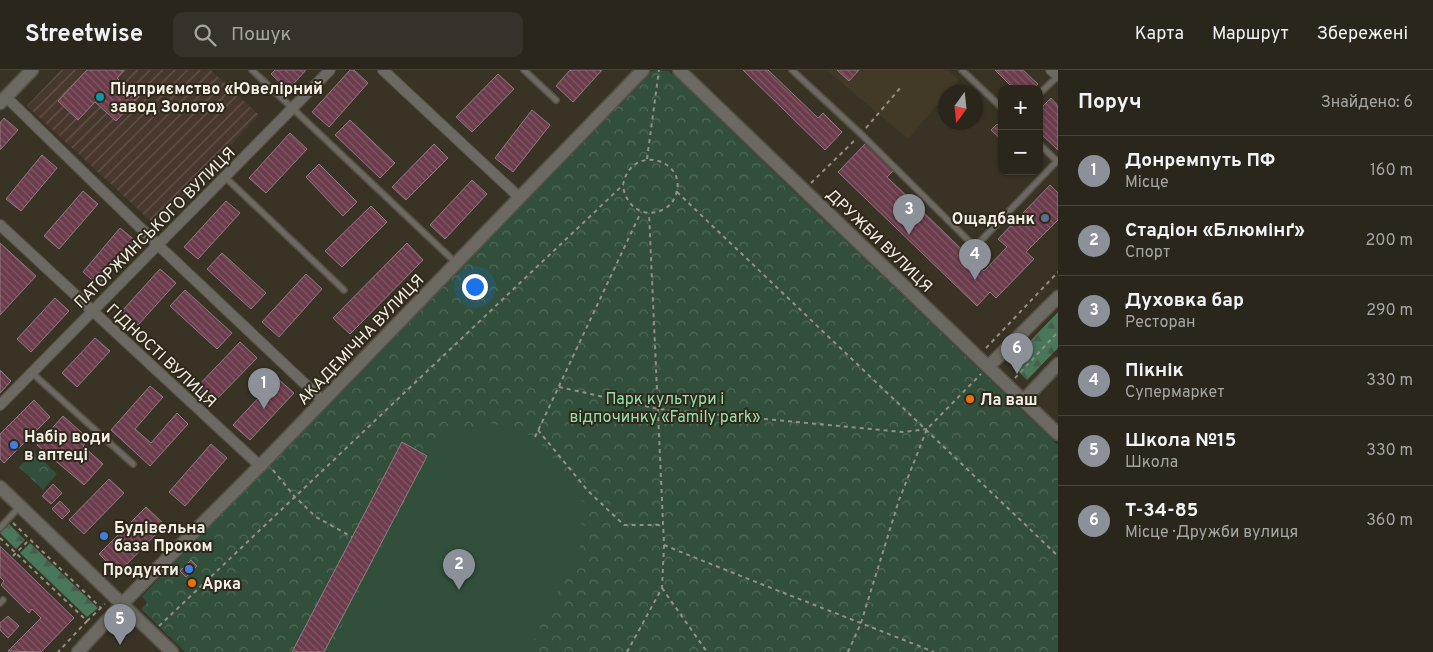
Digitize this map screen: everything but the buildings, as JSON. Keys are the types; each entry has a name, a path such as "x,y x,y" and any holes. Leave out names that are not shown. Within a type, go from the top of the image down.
{"street":[{"path":"32,70 3,100 323,401"},
{"name":"ПАТОРЖИНСЬКОГО ВУЛИЦЯ","path":"0,405 330,70"},
{"path":"383,70 520,198"},
{"name":"АКАДЕМІЧНА ВУЛИЦЯ","path":"78,652 118,600 263,463 644,70"},
{"name":"ДРУЖБИ ВУЛИЦЯ","path":"679,70 1058,434"},
{"path":"1051,70 1058,76"},
{"name":"ГІДНОСТІ ВУЛИЦЯ","path":"0,225 92,311 263,463"},
{"path":"988,367 1058,297"},
{"path":"1024,400 1058,364"},
{"path":"0,486 172,652"}],"lane":[{"path":"252,70 456,263"},
{"path":"524,70 556,100"},
{"path":"792,70 861,134 975,247 1057,161 1043,148"},
{"path":"962,70 998,104"},
{"path":"1043,90 1058,76"},
{"path":"224,176 344,290"},
{"path":"32,373 133,464"},
{"path":"0,528 20,506"}],"path":[{"path":"647,160 659,70"},
{"path":"804,190 861,134 901,87"},
{"path":"647,160 661,161 669,166 677,182 677,192 673,201 667,208 659,212 641,212 634,208 624,194 624,177 635,164 647,160"},
{"path":"152,633 623,185"},
{"path":"677,192 1058,556"},
{"path":"535,437 641,212"},
{"path":"627,652 662,588 664,545 649,213"},
{"path":"977,357 1058,272"},
{"path":"1008,385 1058,332"},
{"path":"848,652 861,623 899,500 927,429 988,367"},
{"path":"559,387 658,409 903,432 927,429"},
{"path":"538,430 588,491 624,525 663,525"},
{"path":"263,463 316,517 352,537"},
{"path":"9,519 101,608"},
{"path":"0,538 87,621"},
{"path":"13,556 30,539"},
{"path":"664,545 777,592 934,652"},
{"path":"662,588 707,652"},
{"path":"58,652 101,608 118,600"}],"shaded area":[{"name":"Підприємство «Ювелірний завод Золото»","path":"61,70 211,70 259,115 156,226 27,106"},
{"path":"827,70 948,70 959,80 954,85 938,85 938,104 908,139"}],"green space":[{"name":"Парк культури і відпочинку «Family park»","path":"655,70 669,71 1058,445 1058,652 185,652 141,609 147,603 142,596 650,72"},
{"path":"1058,312 1058,348 1027,380 1009,363"},
{"path":"492,423 535,437 576,485 578,499 587,504 578,522 589,528 528,652 329,652 437,438"},
{"path":"34,452 57,474 43,490 19,467"},
{"path":"9,524 25,540 16,549 0,533"},
{"path":"30,543 98,608 87,617 20,553"}],"place":[{"name":"Підприємство «Ювелірний завод Золото»","path":"100,97"},
{"name":"Ощадбанк","path":"1045,218"},
{"name":"Духовка бар","path":"909,235"},
{"name":"Пікнік","path":"975,280"},
{"name":"Т-34-85","path":"1017,374"},
{"name":"Ла ваш","path":"970,399"},
{"name":"Донремпуть ПФ","path":"264,409"},
{"name":"Набір води в аптеці","path":"14,445"},
{"name":"Будівельна база Проком","path":"104,536"},
{"name":"Продукти","path":"189,569"},
{"name":"Арка","path":"192,583"},
{"name":"Стадіон «Блюмінґ»","path":"459,590"},
{"name":"Школа №15","path":"120,645"}]}
